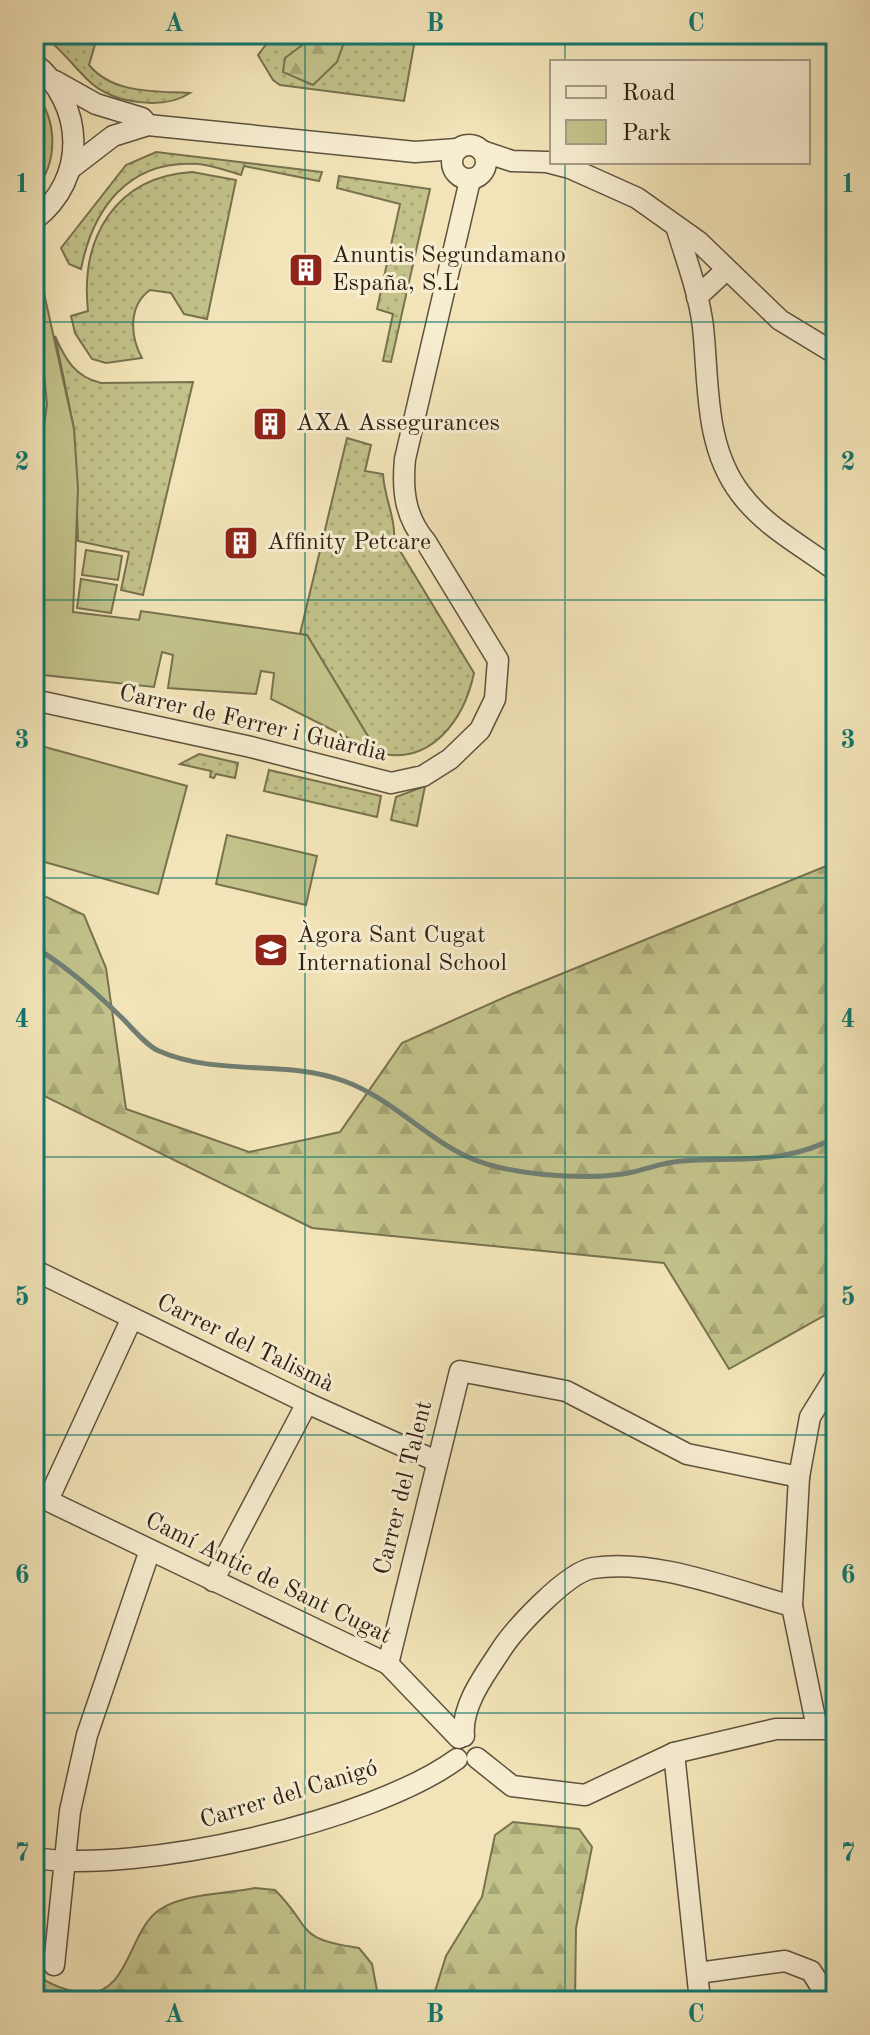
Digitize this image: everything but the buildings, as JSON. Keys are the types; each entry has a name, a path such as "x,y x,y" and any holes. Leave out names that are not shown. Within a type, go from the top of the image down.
{"street":[{"path":"34,63 52,80 96,104 142,118 148,125"},
{"path":"34,220 54,201 70,169 74,138 71,117 52,80"},
{"path":"70,169 113,136 148,125 263,134 415,152 469,164 550,163"},
{"name":"Carrer de Ferrer i Guàrdia","path":"34,700 251,747 391,783 423,776 437,768 480,730 495,699 498,660 413,526 404,494 405,459 469,164"},
{"path":"554,164 573,169 637,198 699,242 725,271 780,320 836,354"},
{"path":"676,226 703,326 712,423 726,469 740,493 758,513 836,571"},
{"path":"697,297 725,271"},
{"name":"Carrer del Talismà","path":"34,1270 307,1403 436,1461"},
{"path":"41,1497 132,1318"},
{"name":"Carrer del Talent","path":"388,1664 460,1371 566,1391 687,1454 799,1477"},
{"path":"826,1729 792,1606 799,1477 810,1417 836,1375"},
{"path":"213,1581 307,1403"},
{"name":"Camí Antic de Sant Cugat","path":"41,1497 388,1664 464,1748 512,1786 585,1795 674,1753 776,1729 826,1729"},
{"path":"54,1965 70,1811 87,1735 150,1550"},
{"path":"464,1748 465,1713 506,1641 550,1595 591,1568 654,1569 792,1606"},
{"name":"Carrer del Canigó","path":"34,1858 66,1863 107,1862 216,1848 354,1808 436,1772 464,1748"},
{"path":"674,1753 700,2001"},
{"path":"698,1973 785,1961 811,1971 830,2001"}],"green space":[{"path":"41,34 98,34 89,65 99,74 135,89 190,93 167,102 153,103 125,100 112,95 90,82"},
{"path":"274,34 416,34 404,101 280,85 273,80 258,55"},
{"path":"307,34 347,34 337,62 313,85 283,72 285,58 305,43"},
{"path":"34,91 48,115 52,141 48,168 34,191"},
{"path":"156,152 322,172 319,181 244,166 241,175 198,164 152,170 134,179 105,208 95,226 81,269 69,264 61,248 126,165"},
{"path":"192,172 236,180 207,319 184,314 171,293 150,290 138,304 133,322 135,340 142,358 106,363 92,359 75,333 71,316 88,311 90,259 97,236 108,216 123,199 142,186 165,176"},
{"path":"339,176 430,189 391,362 383,361 393,314 377,309 400,204 337,188"},
{"path":"42,284 74,429 78,489 73,612 139,620 141,611 307,635 378,753 271,699 274,673 261,671 256,694 168,688 173,655 162,652 154,687 34,674 34,499 47,404 37,304"},
{"path":"55,336 72,366 84,376 101,383 193,382 143,595 121,590 129,552 78,541 74,429"},
{"path":"347,438 371,445 365,471 383,474 394,541 474,673 453,722 442,736 414,753 378,753 307,635 300,634"},
{"path":"86,550 122,556 118,580 82,575"},
{"path":"81,579 117,585 111,613 77,608"},
{"path":"34,744 187,786 158,894 34,859"},
{"path":"199,754 238,763 235,778 216,774 214,778 210,777 211,771 180,764"},
{"path":"269,770 381,796 377,817 264,791"},
{"path":"425,786 417,826 391,820 396,797"},
{"path":"227,835 317,856 306,905 216,884"},
{"path":"836,862 836,1309 729,1369 664,1263 312,1228 34,1091 34,891 84,915 106,968 126,1109 249,1152 340,1132 402,1043 512,994"},
{"path":"513,1822 579,1829 592,1847 576,1928 575,2001 432,2001 446,1956 482,1897 495,1835"},
{"path":"255,1888 275,1890 314,1936 338,1945 359,1948 372,1964 379,2001 34,2001 34,1973 64,1989 85,1993 99,1991 119,1974 141,1932 159,1910 193,1897"}],"waterway":[{"path":"34,947 78,978 143,1040 159,1051 204,1064 298,1071 344,1081 377,1097 436,1139 468,1157 503,1168 565,1176 606,1176 675,1162 780,1156 817,1146 836,1137"}],"place":[{"name":"Anuntis Segundamano España, S.L","path":"306,270"},
{"name":"AXA Assegurances","path":"270,424"},
{"name":"Affinity Petcare","path":"241,543"},
{"name":"Àgora Sant Cugat International School","path":"271,950"}]}
